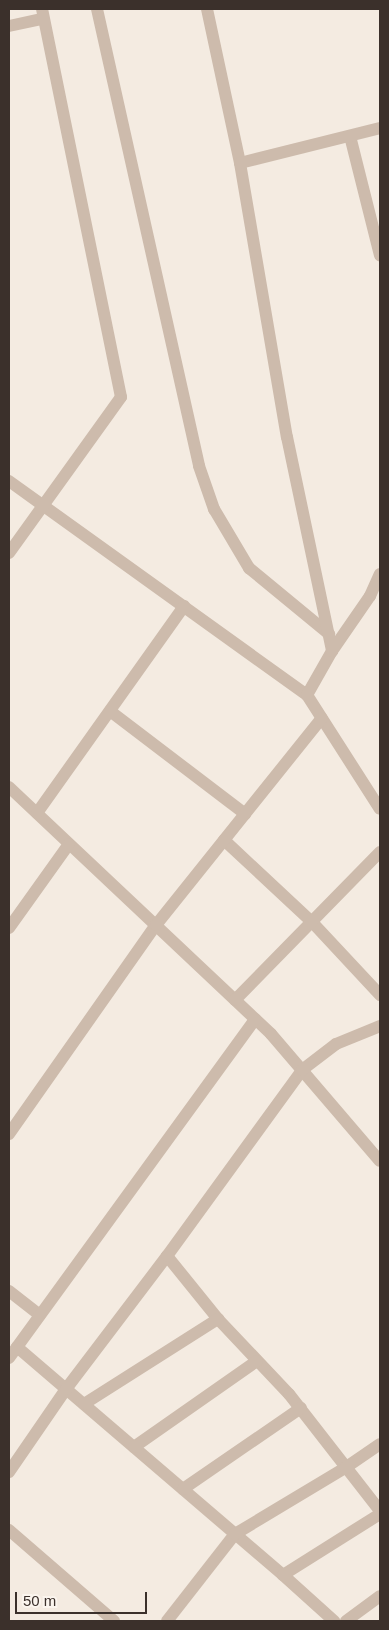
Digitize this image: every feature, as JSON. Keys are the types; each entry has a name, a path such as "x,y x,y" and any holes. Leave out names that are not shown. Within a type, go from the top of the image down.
{"street":[{"path":"97,9 199,466 214,509 249,568 329,634"},
{"path":"207,9 240,163 287,437 332,651"},
{"path":"9,26 42,14 121,397 45,505 9,552"},
{"path":"240,163 380,128"},
{"path":"350,136 380,255"},
{"path":"9,481 45,505 307,695 380,809"},
{"path":"307,695 332,651 370,596 380,574"},
{"path":"37,813 184,606"},
{"path":"110,711 246,814"},
{"path":"9,1134 156,925 322,718"},
{"path":"9,787 255,1018 380,1161"},
{"path":"224,840 312,922 380,995"},
{"path":"9,928 69,844"},
{"path":"236,1000 380,852"},
{"path":"9,1358 255,1018"},
{"path":"9,1472 66,1389 167,1256 302,1070 336,1044 380,1026"},
{"path":"167,1256 218,1319 301,1408 380,1513 283,1575"},
{"path":"9,1291 40,1315"},
{"path":"84,1404 218,1319"},
{"path":"17,1347 184,1489 334,1621"},
{"path":"134,1447 258,1361"},
{"path":"184,1489 301,1408"},
{"path":"167,1621 235,1534 345,1468 380,1444"},
{"path":"9,1530 114,1621"},
{"path":"346,1621 380,1596"}]}
